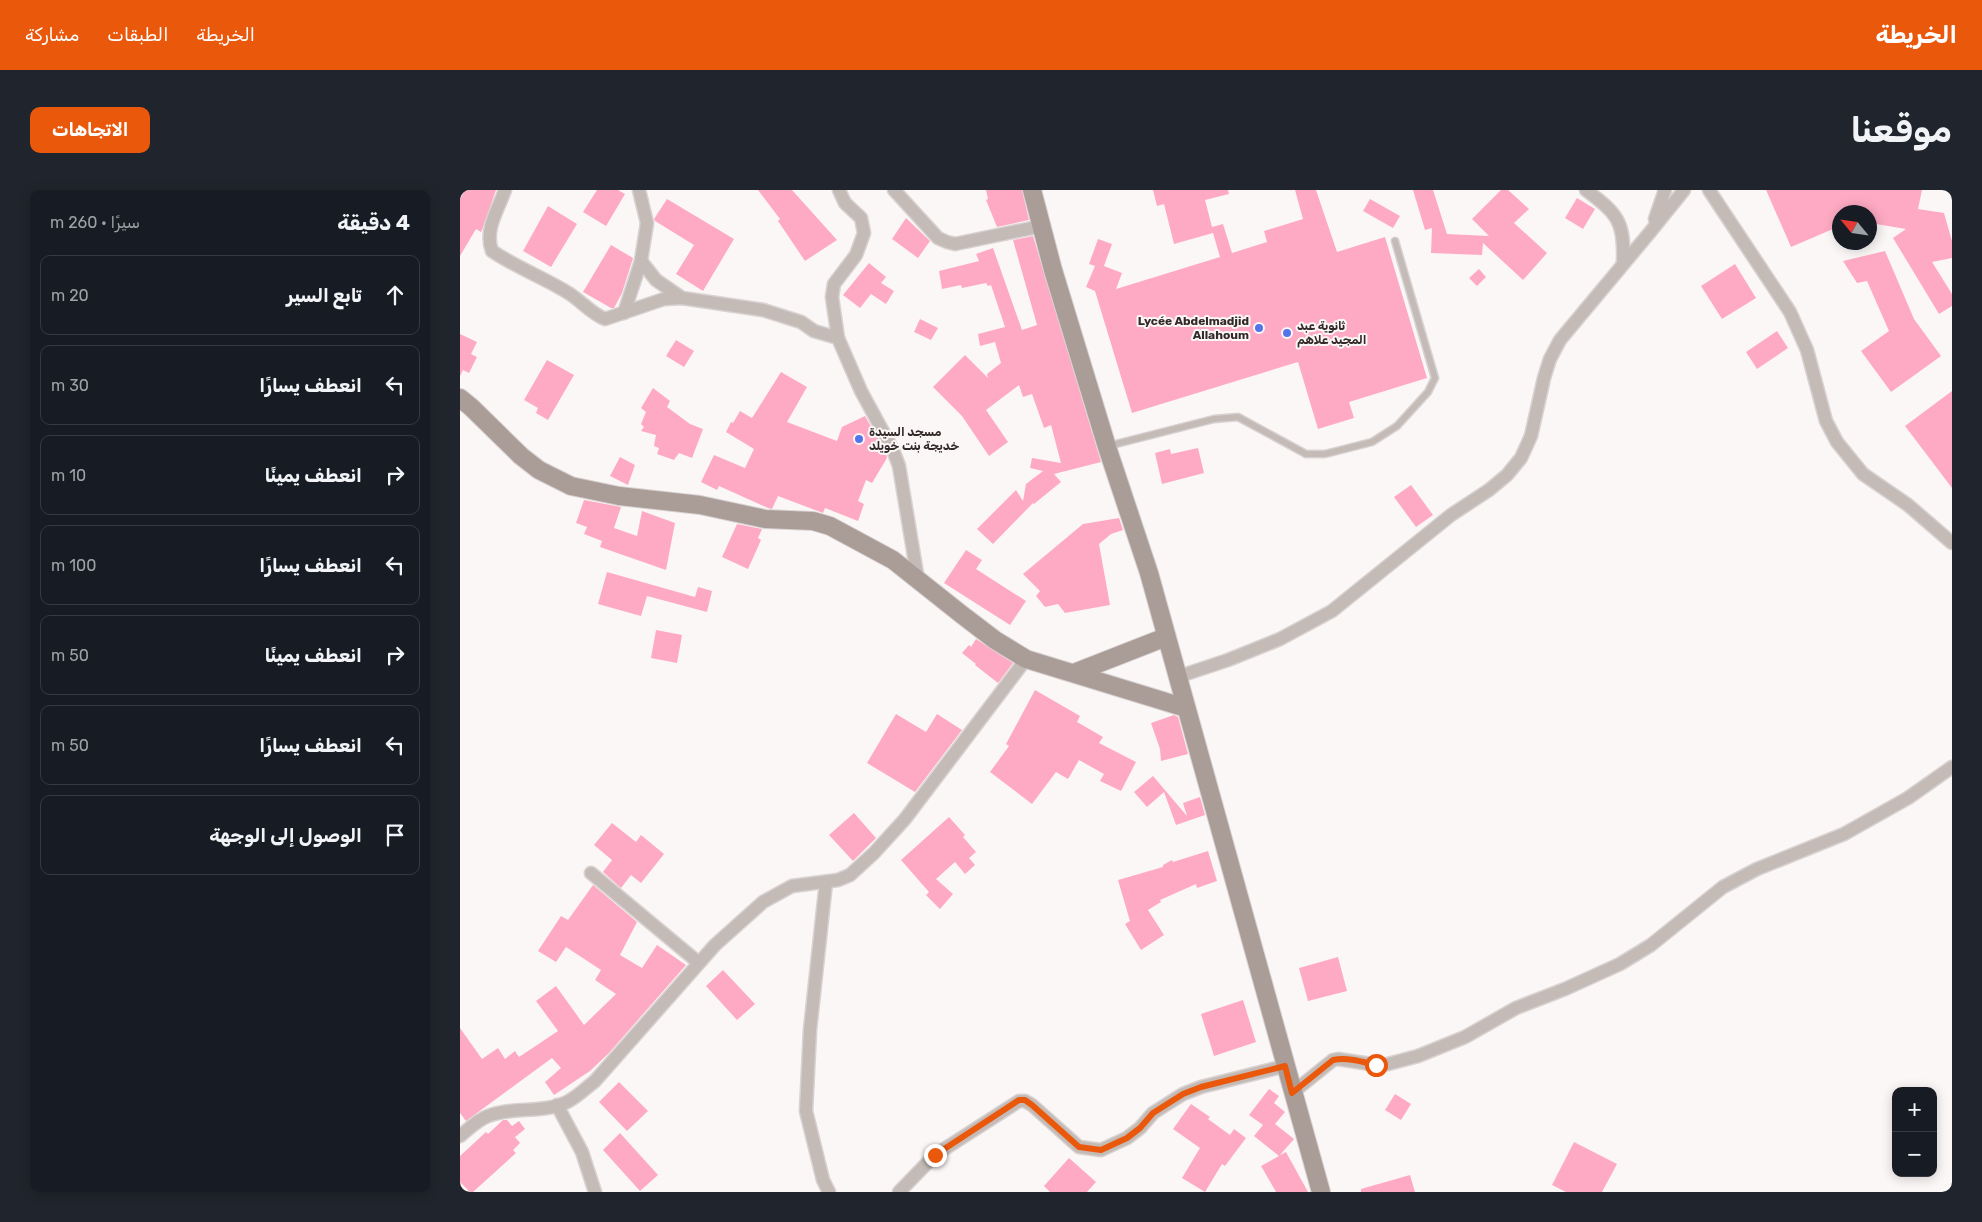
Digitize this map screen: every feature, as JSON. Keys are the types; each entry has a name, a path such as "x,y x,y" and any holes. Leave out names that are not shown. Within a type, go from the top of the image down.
{"main road":[{"path":"1032,190 1107,447 1149,573 1321,1192"},
{"path":"460,398 472,407 521,456 539,470 571,486 619,496 700,505 765,519 813,521 830,526 893,560 988,634 1026,659 1186,708"},
{"path":"1074,674 1166,637"}],"street":[{"path":"505,190 490,226 489,237 492,251 510,263 572,295 601,318 608,319 664,299 682,298 763,310 801,322 814,331 838,338"},
{"path":"624,313 641,261 648,223 639,190"},
{"path":"838,190 845,203 861,218 864,233 856,255 834,284 832,297 838,338 861,390 893,450 899,466 918,580"},
{"path":"894,190 938,238 955,244 1042,226"},
{"path":"1586,190 1607,206 1619,221 1624,242 1624,263"},
{"path":"1652,231 1665,190"},
{"path":"1177,676 1228,660 1280,639 1332,611 1451,515 1489,490 1507,475 1521,458 1531,436 1544,378 1550,359 1560,340 1684,190"},
{"path":"1709,190 1790,312 1806,350 1826,421 1838,442 1864,474 1908,505 1952,543"},
{"path":"641,261 656,280 682,298"},
{"path":"460,1136 488,1116 566,1102 595,1081 699,962 749,914 778,892 792,886 838,880 850,875 874,853 905,819 1026,659"},
{"path":"1292,1093 1333,1060 1356,1060 1382,1065 1418,1056 1465,1037 1516,1008 1565,989 1620,964 1651,945 1723,887 1757,869 1844,834 1908,798 1952,767"},
{"path":"592,873 699,962"},
{"path":"826,882 810,1030 806,1111 823,1180 829,1192"},
{"path":"899,1192 935,1155 1019,1100 1025,1100 1032,1105 1079,1147 1101,1150 1127,1138 1140,1128 1153,1113 1183,1094 1201,1087 1285,1066"},
{"path":"557,1105 582,1152 595,1192"}],"lane":[{"path":"1107,447 1206,421 1238,416 1306,454 1325,454 1372,442 1397,426 1428,392 1435,378 1395,241"}],"building":[{"path":"465,190 496,190 481,232 476,229 460,256 460,199"},
{"path":"597,190 618,190 625,194 606,226 583,212"},
{"path":"758,190 792,190 837,240 805,261 778,221 780,219"},
{"path":"986,190 1022,190 1029,220 997,227 986,200 988,199"},
{"name":"Lycée Abdelmadjid Allahoum","path":"1153,190 1228,190 1229,194 1205,200 1212,227 1223,224 1232,253 1267,242 1264,231 1303,219 1295,190 1316,190 1337,252 1385,237 1427,378 1349,402 1354,418 1318,429 1298,362 1132,413 1095,291 1086,287 1095,266 1089,264 1098,239 1112,244 1104,266 1122,273 1116,289 1220,257 1213,233 1174,244 1164,204 1157,206"},
{"path":"1413,190 1433,190 1447,234 1489,236 1472,219 1501,190 1508,190 1529,209 1514,223 1547,253 1523,280 1483,243 1482,255 1431,253 1432,228 1425,230"},
{"path":"1766,190 1922,190 1918,209 1944,213 1952,241 1952,258 1932,262 1952,294 1952,306 1939,314 1893,238 1906,229 1877,224 1877,205 1832,205 1832,229 1791,247"},
{"path":"1577,198 1595,209 1583,229 1565,218"},
{"path":"667,199 734,239 703,291 676,274 694,245 654,219"},
{"path":"1370,199 1400,216 1393,228 1363,211"},
{"path":"548,206 577,224 551,267 523,251"},
{"path":"906,218 930,241 918,258 892,239"},
{"path":"1033,236 1101,462 1054,474 1061,482 1033,503 993,544 977,529 1016,490 1023,501 1026,484 1043,471 1030,468 1032,458 1061,463 1051,425 1044,428 1032,394 1023,397 1019,385 986,410 1008,442 989,456 962,416 933,387 965,355 988,378 987,374 1001,363 995,342 980,346 978,334 1005,327 991,285 988,286 986,283 962,288 961,285 942,289 939,271 979,261 976,254 993,248 1022,330 1037,325 1013,240"},
{"path":"611,245 633,258 622,293 614,308 583,292"},
{"path":"1885,251 1914,319 1941,356 1891,392 1861,351 1889,331 1867,281 1857,283 1843,261"},
{"path":"869,263 886,277 881,283 894,291 886,304 871,294 860,308 843,295"},
{"path":"1735,264 1756,298 1722,319 1701,286"},
{"path":"1479,269 1486,277 1477,286 1469,278"},
{"path":"920,319 938,328 931,340 914,332"},
{"path":"1777,331 1788,348 1757,369 1746,352"},
{"path":"460,334 477,342 471,354 477,357 469,373 463,370 460,376"},
{"path":"676,340 694,351 684,367 666,356"},
{"path":"547,360 574,375 548,420 536,413 538,408 524,400"},
{"path":"781,372 807,387 787,422 837,441 842,427 865,416 886,453 887,458 872,483 866,480 858,501 864,504 858,521 825,508 823,513 778,496 772,509 719,486 717,490 701,482 714,455 745,468 754,449 726,432 740,411 752,418"},
{"path":"653,388 670,401 667,407 690,424 703,429 692,458 679,453 674,460 657,454 659,448 654,446 656,435 641,431 644,427 641,424 646,412 641,408"},
{"path":"1952,391 1952,488 1905,426"},
{"path":"1198,448 1204,473 1162,484 1155,453 1170,449 1171,454"},
{"path":"620,457 635,465 628,485 610,476"},
{"path":"1411,485 1433,515 1416,527 1394,497"},
{"path":"584,500 621,507 614,528 637,536 642,511 675,523 666,570 600,547 602,541 584,534 587,527 576,523"},
{"path":"1119,518 1123,530 1111,534 1099,544 1110,605 1065,613 1058,604 1045,607 1036,596 1040,591 1023,574 1083,524"},
{"path":"737,524 762,529 758,538 761,540 748,569 722,557"},
{"path":"966,550 982,560 976,569 1026,601 1010,625 944,583"},
{"path":"607,572 695,597 698,587 712,591 707,612 647,596 641,616 598,604"},
{"path":"656,630 682,635 677,663 651,658"},
{"path":"976,639 1013,663 998,683 962,653 969,645 971,647"},
{"path":"1035,690 1080,716 1077,722 1103,737 1099,743 1136,762 1121,791 1100,781 1104,774 1079,760 1068,779 1056,772 1032,804 990,772 1009,746 1006,744"},
{"path":"896,714 926,732 937,714 962,730 915,792 867,763"},
{"path":"1174,715 1178,717 1188,754 1161,761 1160,749 1151,723"},
{"path":"1153,776 1187,816 1183,803 1200,797 1205,815 1176,825 1164,792 1147,807 1134,792"},
{"path":"854,813 876,838 853,861 829,835"},
{"path":"949,817 965,835 963,837 976,852 969,858 975,865 965,874 955,862 936,879 953,894 940,909 926,895 929,892 901,860"},
{"path":"612,823 636,842 641,835 664,854 641,883 631,875 621,888 603,872 612,860 594,845"},
{"path":"1208,851 1217,881 1197,888 1196,884 1160,900 1161,902 1148,910 1164,935 1141,950 1125,924 1130,921 1118,880 1163,867 1163,865 1172,860 1173,862"},
{"path":"593,885 637,922 620,955 642,968 657,945 686,965 609,1053 590,1071 554,1095 545,1082 561,1068 552,1058 466,1121 460,1113 460,1028 482,1059 498,1048 505,1059 515,1051 519,1057 558,1031 536,1001 556,986 584,1025 616,994 595,980 601,970 566,947 556,962 538,951 561,916 568,920"},
{"path":"1338,957 1347,991 1308,1001 1299,968"},
{"path":"723,970 755,1004 737,1020 706,986"},
{"path":"1243,1000 1256,1042 1214,1056 1201,1014"},
{"path":"619,1082 648,1111 627,1131 599,1102"},
{"path":"1269,1089 1279,1096 1274,1103 1285,1112 1275,1124 1294,1139 1280,1155 1286,1152 1308,1192 1276,1192 1261,1166 1279,1156 1254,1136 1263,1125 1249,1115"},
{"path":"1395,1094 1411,1104 1401,1120 1385,1110"},
{"path":"1191,1104 1210,1117 1208,1119 1230,1135 1234,1129 1246,1138 1225,1166 1222,1164 1205,1192 1182,1178 1200,1148 1173,1129"},
{"path":"503,1120 507,1120 512,1126 519,1121 525,1129 515,1137 520,1143 513,1150 516,1153 473,1192 470,1192 460,1182 460,1156 486,1132 488,1134"},
{"path":"620,1133 658,1175 640,1191 603,1150"},
{"path":"1574,1142 1617,1164 1602,1192 1566,1192 1552,1185"},
{"path":"1069,1158 1096,1182 1087,1192 1050,1192 1044,1186"},
{"path":"1410,1175 1415,1192 1361,1192 1361,1189"}],"place":[{"name":"Lycée Abdelmadjid Allahoum","path":"1259,328"},
{"name":"ثانوية عبد المجيد علاهم","path":"1287,333"},
{"name":"مسجد السيدة خديجة بنت خويلد","path":"859,439"}],"route":[{"path":"935,1155 1019,1100 1025,1100 1032,1105 1079,1147 1101,1150 1127,1138 1140,1128 1153,1113 1168,1103 1183,1094 1201,1087 1285,1066 1292,1093 1333,1060 1356,1060 1376,1065"}]}
